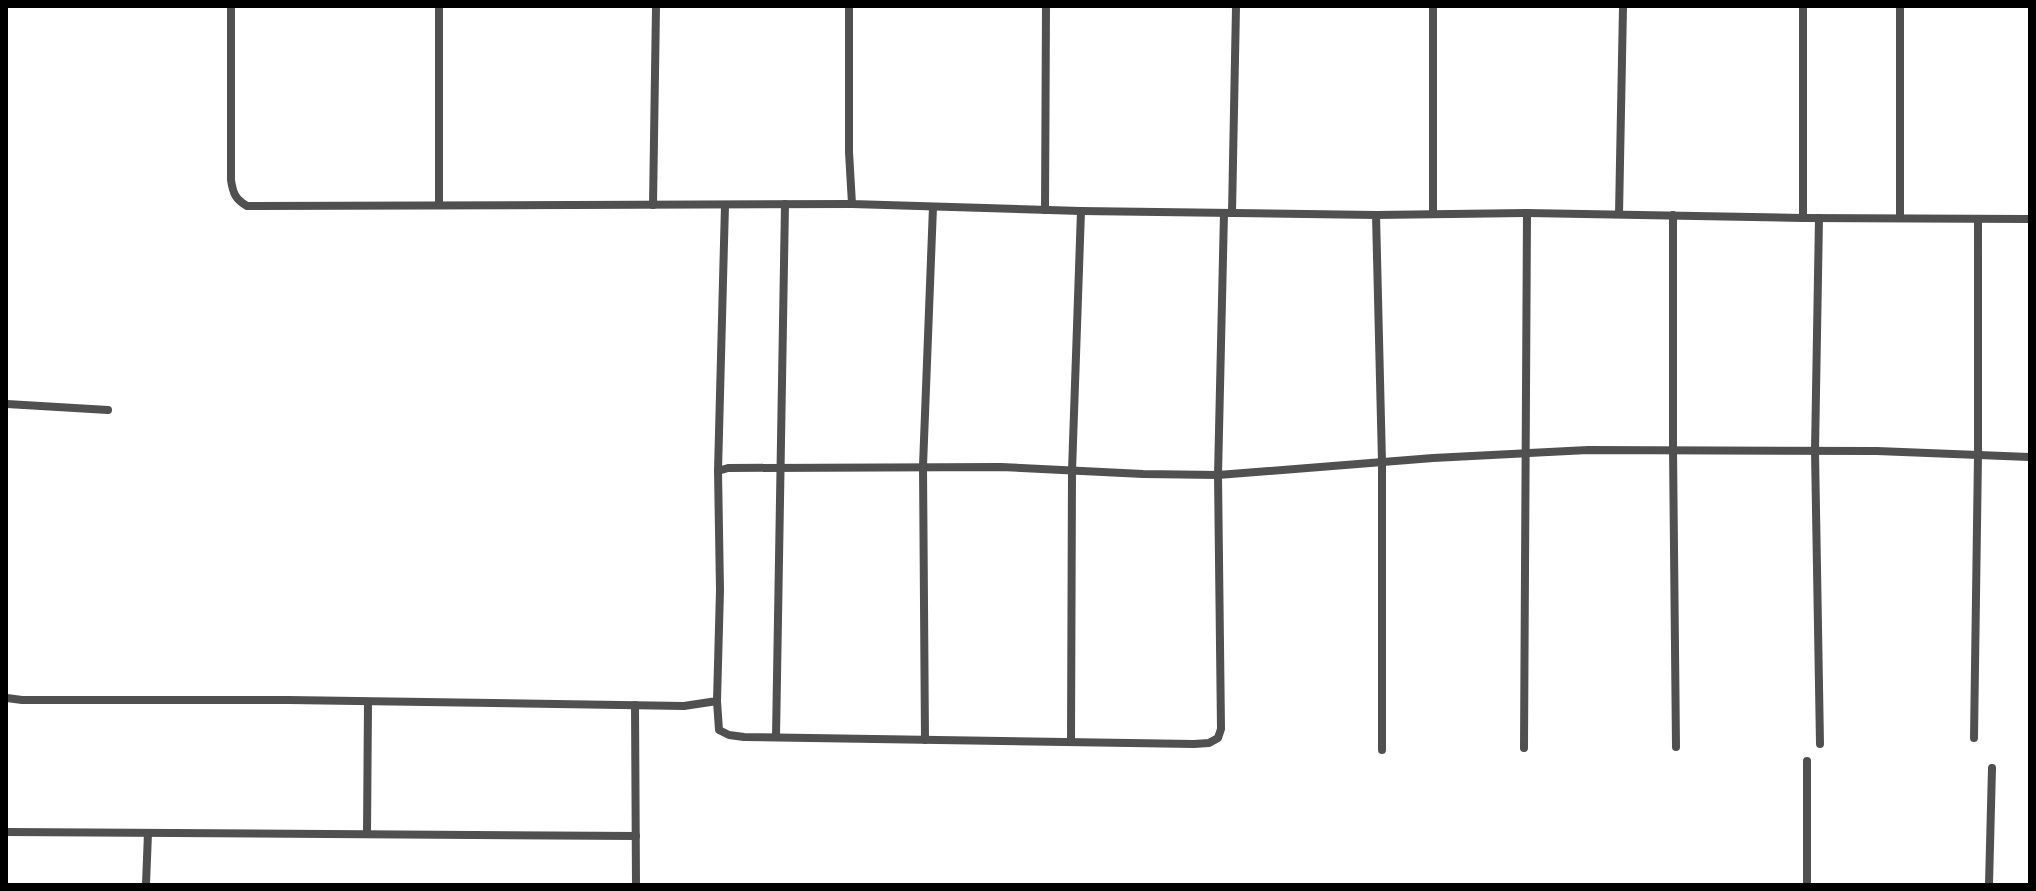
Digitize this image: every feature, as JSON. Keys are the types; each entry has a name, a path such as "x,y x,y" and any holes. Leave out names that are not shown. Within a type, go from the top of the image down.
{"street":[{"path":"232,7 231,180 233,193 238,201 247,206 852,204 1081,211 1376,215 1527,213 1802,218 2029,219"},
{"path":"439,7 439,205"},
{"path":"653,205 656,7"},
{"path":"849,7 849,152 852,204"},
{"path":"1045,210 1046,7"},
{"path":"1232,213 1236,7"},
{"path":"1432,7 1433,214"},
{"path":"1619,214 1624,7"},
{"path":"1802,7 1802,218"},
{"path":"1900,7 1900,218"},
{"path":"776,737 779,467 785,204"},
{"path":"726,205 718,471 720,590 717,701 719,730 729,735 744,737 925,740 1194,744 1209,743 1218,738 1221,729 1218,475 1224,213"},
{"path":"925,740 923,466 933,207"},
{"path":"1071,742 1072,471 1081,211"},
{"path":"1524,748 1527,213"},
{"path":"1376,215 1382,462 1382,750"},
{"path":"1673,215 1673,449 1676,747"},
{"path":"1819,218 1815,451 1820,744"},
{"path":"1974,738 1978,455 1978,219"},
{"path":"7,404 108,410"},
{"path":"718,471 728,468 923,466 1143,474 1218,475 1526,452 1673,449 1877,451 2029,457"},
{"path":"7,698 22,700 289,700 684,706 717,701"},
{"path":"367,834 368,702"},
{"path":"635,705 636,884"},
{"path":"1807,761 1807,884"},
{"path":"1989,884 1992,768"},
{"path":"7,832 636,836"},
{"path":"146,884 148,833"}]}
